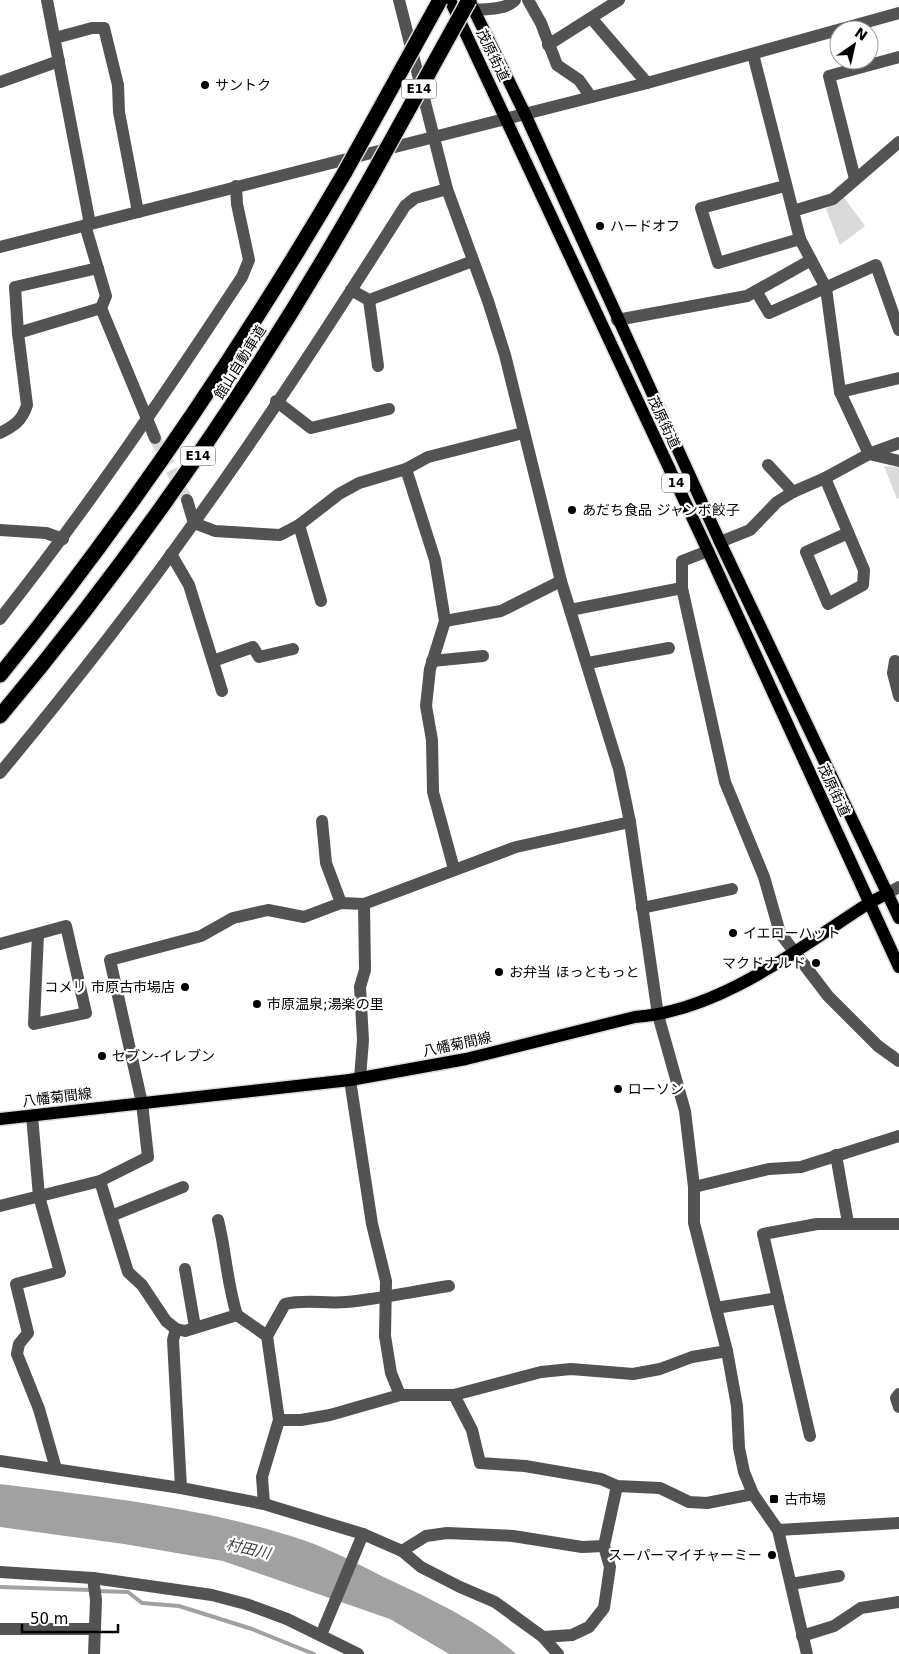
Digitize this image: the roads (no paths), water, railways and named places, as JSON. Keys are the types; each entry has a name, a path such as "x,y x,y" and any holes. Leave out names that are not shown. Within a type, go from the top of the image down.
{"highway":[{"name":"館山自動車道","path":"0,674 134,501 192,418 295,258 440,0"},
{"name":"館山自動車道","path":"0,716 91,602 224,418 330,248 471,3"}],"main road":[{"name":"茂原街道","path":"450,0 507,118 899,967"},
{"name":"茂原街道","path":"471,3 525,114 617,320 720,542 893,890 899,918"},
{"name":"八幡菊間線","path":"0,1119 355,1079 466,1059 634,1017 658,1015 680,1009 747,980 869,903 893,890"}],"street":[{"path":"48,0 88,225 106,296 101,308 155,438"},
{"path":"400,0 432,136 447,189 488,301 504,355 561,581 588,663 619,769 630,822 658,1015 685,1110 694,1186 694,1223 727,1351 737,1406 744,1472 753,1494 778,1530 807,1654"},
{"path":"471,3 496,8 511,4 515,0"},
{"path":"528,0 541,23 556,65 579,80 591,97"},
{"path":"548,45 620,0"},
{"path":"0,247 647,83 899,13"},
{"path":"592,18 647,83"},
{"path":"55,38 92,28 104,28 118,85 119,112 138,212"},
{"path":"753,54 785,186 800,238 826,288 840,392 869,454"},
{"path":"855,179 829,76 899,57"},
{"path":"0,82 59,62"},
{"path":"793,211 832,199 899,142"},
{"path":"0,619 62,540 148,420 242,277 249,260 237,204 236,186"},
{"path":"785,186 701,208 718,263 800,238"},
{"path":"0,773 111,635 194,523 351,290 405,206 415,198 447,189"},
{"path":"617,320 748,296 811,260"},
{"path":"351,290 369,300 473,261"},
{"path":"756,291 769,314 876,264 899,330"},
{"path":"0,433 15,425 23,416 27,406 18,333 16,287 98,268"},
{"path":"369,300 378,366"},
{"path":"18,333 101,308"},
{"path":"840,392 899,378"},
{"path":"276,401 311,428 389,409"},
{"path":"194,523 215,531 248,535 280,535 299,526 339,494 359,483 406,469 435,455 523,434"},
{"path":"720,542 750,530 777,502 793,492 825,478 869,454 899,443"},
{"path":"869,454 899,461"},
{"path":"768,465 793,492"},
{"path":"406,469 434,560 445,621 432,662 427,687 426,706 432,740 433,792 454,869"},
{"path":"825,478 864,570 863,585 828,604 806,552 848,533"},
{"path":"187,500 194,523"},
{"path":"299,526 322,601"},
{"path":"0,530 46,533 62,540"},
{"path":"708,551 682,561 682,588 726,782 764,877 780,933 828,996 878,1046 899,1061"},
{"path":"171,554 189,585 222,691"},
{"path":"445,621 501,611 561,581"},
{"path":"570,610 682,588"},
{"path":"213,661 253,647 259,656 293,650"},
{"path":"588,663 669,648"},
{"path":"432,662 483,656"},
{"path":"895,661 893,673 899,696"},
{"path":"322,821 326,863 341,903"},
{"path":"0,1206 100,1181 148,1157 142,1103 110,960 201,936 233,918 268,910 304,917 341,903 364,904 516,847 630,822"},
{"path":"642,908 732,889"},
{"path":"364,904 365,970 360,987 363,1040 355,1079 372,1224 386,1281 385,1336 391,1373 400,1395"},
{"path":"0,944 66,926 86,1012 34,1024 38,934"},
{"path":"32,1116 40,1196 60,1272 16,1284 28,1332 19,1344 17,1354 39,1409 56,1469"},
{"path":"694,1186 770,1169 801,1167 899,1136"},
{"path":"836,1155 848,1223"},
{"path":"100,1181 128,1272 146,1292 160,1315 176,1329 185,1331 237,1315"},
{"path":"111,1216 183,1187"},
{"path":"218,1220 226,1252 230,1293 237,1315 267,1336"},
{"path":"810,1436 763,1234 817,1224 899,1224"},
{"path":"184,1269 194,1327"},
{"path":"264,1504 262,1477 279,1420 267,1336 285,1304 301,1300 331,1304 449,1286"},
{"path":"716,1308 778,1298"},
{"path":"176,1329 173,1340 182,1488"},
{"path":"279,1420 301,1420 330,1415 400,1395 454,1395 541,1372 571,1369 633,1374 660,1368 692,1357 727,1351"},
{"path":"899,1394 896,1398 899,1407"},
{"path":"454,1395 472,1430 480,1464 525,1466 564,1471 601,1479 617,1486 660,1488 689,1502 707,1503 753,1494"},
{"path":"0,1460 182,1488 264,1504 363,1534 402,1551 421,1567 495,1602 543,1637 558,1654"},
{"path":"543,1637 572,1635 589,1627 604,1608 610,1567 604,1546 617,1486"},
{"path":"778,1530 899,1523"},
{"path":"402,1551 426,1536 446,1533 513,1536 582,1547 604,1546"},
{"path":"321,1635 363,1534"},
{"path":"0,1572 93,1578 212,1595 246,1604 321,1635 358,1654"},
{"path":"791,1584 839,1576"},
{"path":"93,1578 96,1600 94,1654"},
{"path":"802,1636 834,1626 860,1608 899,1602"},
{"path":"0,1629 95,1629"}],"water":[{"name":"村田川","path":"0,1484 152,1504 226,1519 300,1539 334,1553 439,1604 472,1622 516,1654 449,1654 390,1619 223,1561 124,1544 0,1527"}],"waterway":[{"path":"0,1587 91,1590"},
{"path":"98,1591 128,1592 142,1603 179,1606 252,1629 314,1654"}],"tunnel":[{"path":"155,438 187,500"}],"place":[{"name":"サントク","path":"205,85"},
{"name":"ハードオフ","path":"600,226"},
{"name":"あだち食品 ジャンボ餃子","path":"572,510"},
{"name":"イエローハット","path":"733,933"},
{"name":"マクドナルド","path":"816,963"},
{"name":"お弁当 ほっともっと","path":"499,972"},
{"name":"コメリ 市原古市場店","path":"185,987"},
{"name":"市原温泉;湯楽の里","path":"257,1004"},
{"name":"セブン-イレブン","path":"102,1056"},
{"name":"ローソン","path":"618,1089"},
{"name":"古市場","path":"774,1499"},
{"name":"スーパーマイチャーミー","path":"772,1555"}]}
